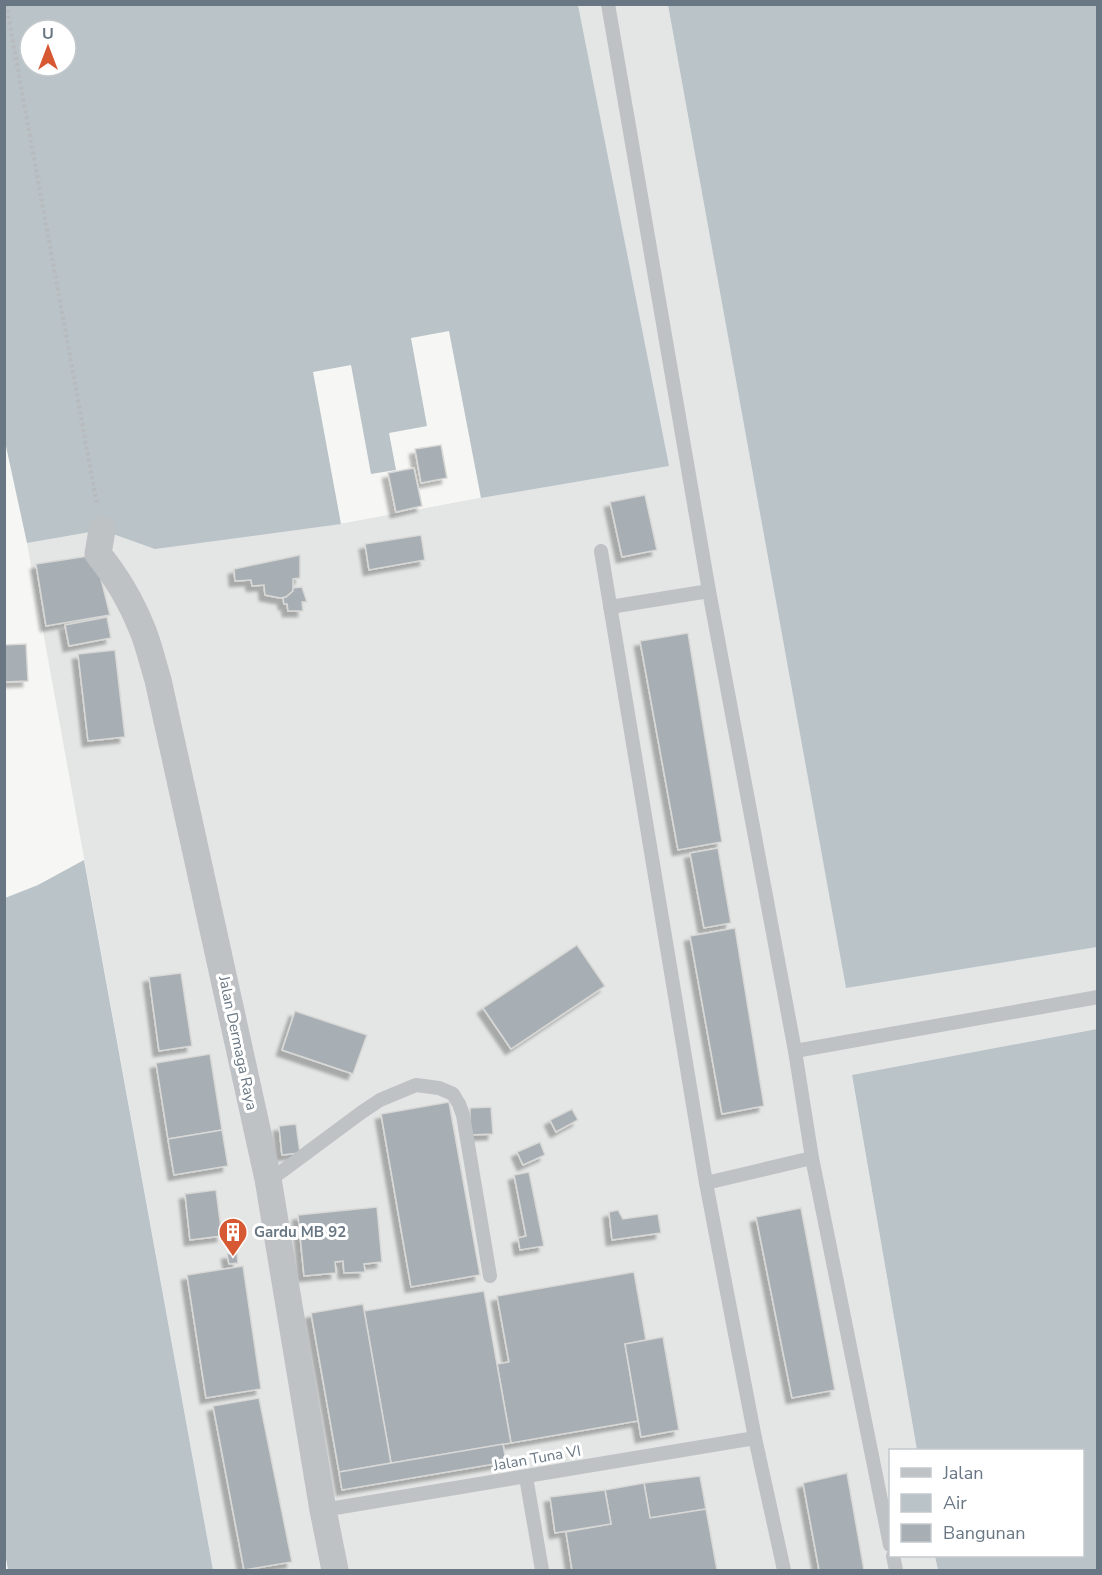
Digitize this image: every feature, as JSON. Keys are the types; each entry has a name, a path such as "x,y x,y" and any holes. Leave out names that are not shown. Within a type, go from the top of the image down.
{"street":[{"name":"Jalan Dermaga Raya","path":"102,530 98,554 122,588 139,623 158,680 267,1179 335,1570"}],"lane":[{"path":"608,4 709,591 795,1051 812,1158 889,1535"},
{"path":"601,551 706,1183 755,1438 784,1570"},
{"path":"610,607 709,591"},
{"path":"795,1051 1098,997"},
{"path":"267,1179 281,1172 380,1100 416,1085 446,1090 453,1094 463,1115 490,1276"},
{"path":"706,1183 812,1158"},
{"name":"Jalan Tuna VI","path":"323,1510 755,1438"},
{"path":"526,1477 542,1570"}],"path":[{"path":"6,4 102,530"}],"shaded area":[{"path":"578,5 668,5 846,987 1097,947 1097,1029 852,1076 917,1449 889,1449 889,1557 935,1557 938,1570 213,1570 27,543 102,530 341,524 668,466"}],"water":[{"path":"4,5 578,5 669,466 341,524 155,549 102,530 27,543 4,437"},
{"path":"668,5 1097,5 1097,947 846,988"},
{"path":"84,860 213,1570 8,1570 4,1547 5,898 38,885"},
{"path":"1097,1029 1097,1570 938,1570 935,1557 1084,1557 1084,1449 917,1449 852,1075"}],"pier":[{"path":"449,331 481,498 341,524 313,372 351,365 371,474 396,470 389,433 427,426 411,338"}],"building":[{"path":"441,445 447,478 421,483 415,449"},
{"path":"414,468 422,506 396,512 388,473"},
{"path":"645,495 657,550 622,557 610,502"},
{"path":"421,535 425,560 369,570 365,544"},
{"path":"95,555 110,615 46,626 36,564"},
{"path":"300,555 300,578 293,579 293,591 286,597 265,595 264,585 252,586 251,580 235,581 234,569"},
{"path":"302,587 307,602 302,602 303,611 288,611 283,598 293,591 293,588"},
{"path":"107,617 111,638 69,646 65,625"},
{"path":"688,633 722,842 678,850 640,641"},
{"path":"26,644 28,681 4,682 4,645"},
{"path":"115,650 125,737 88,741 78,654"},
{"path":"718,848 731,923 704,928 690,853"},
{"path":"735,928 764,1106 722,1114 690,936"},
{"path":"577,945 605,986 511,1049 483,1008"},
{"path":"181,973 192,1046 159,1051 149,977"},
{"path":"295,1011 367,1035 353,1074 282,1050"},
{"path":"210,1054 222,1130 168,1139 156,1063"},
{"path":"449,1102 480,1275 411,1287 381,1114"},
{"path":"491,1107 493,1134 470,1135 470,1108"},
{"path":"572,1109 578,1120 556,1132 550,1120"},
{"path":"296,1124 300,1153 282,1155 279,1126"},
{"path":"222,1130 228,1166 174,1175 168,1139"},
{"path":"540,1142 545,1155 523,1165 517,1152"},
{"path":"529,1172 544,1246 520,1250 518,1238 526,1236 514,1175"},
{"path":"216,1190 222,1236 190,1240 185,1194"},
{"path":"377,1207 382,1262 364,1264 365,1272 344,1273 343,1261 335,1262 336,1273 304,1276 298,1215"},
{"path":"801,1208 835,1390 792,1398 756,1217"},
{"path":"618,1210 623,1219 658,1214 661,1233 612,1240 609,1212"},
{"name":"Gardu MB 92","path":"237,1253 238,1263 229,1264 227,1254"},
{"path":"243,1266 261,1389 206,1398 187,1275"},
{"path":"634,1272 646,1340 625,1344 638,1421 511,1443 497,1364 509,1362 497,1296"},
{"path":"484,1291 511,1443 391,1463 364,1311"},
{"path":"363,1304 391,1463 339,1472 311,1313"},
{"path":"663,1337 679,1430 641,1437 625,1344"},
{"path":"259,1398 292,1562 244,1570 213,1406"},
{"path":"503,1444 506,1462 342,1490 339,1472"},
{"path":"847,1473 864,1570 819,1570 803,1483"},
{"path":"700,1476 706,1509 650,1518 644,1483"},
{"path":"644,1483 650,1518 706,1509 717,1570 572,1570 566,1532 611,1524 605,1490"},
{"path":"605,1490 611,1524 555,1533 550,1497"}],"place":[{"name":"Gardu MB 92","path":"233,1258"}]}
